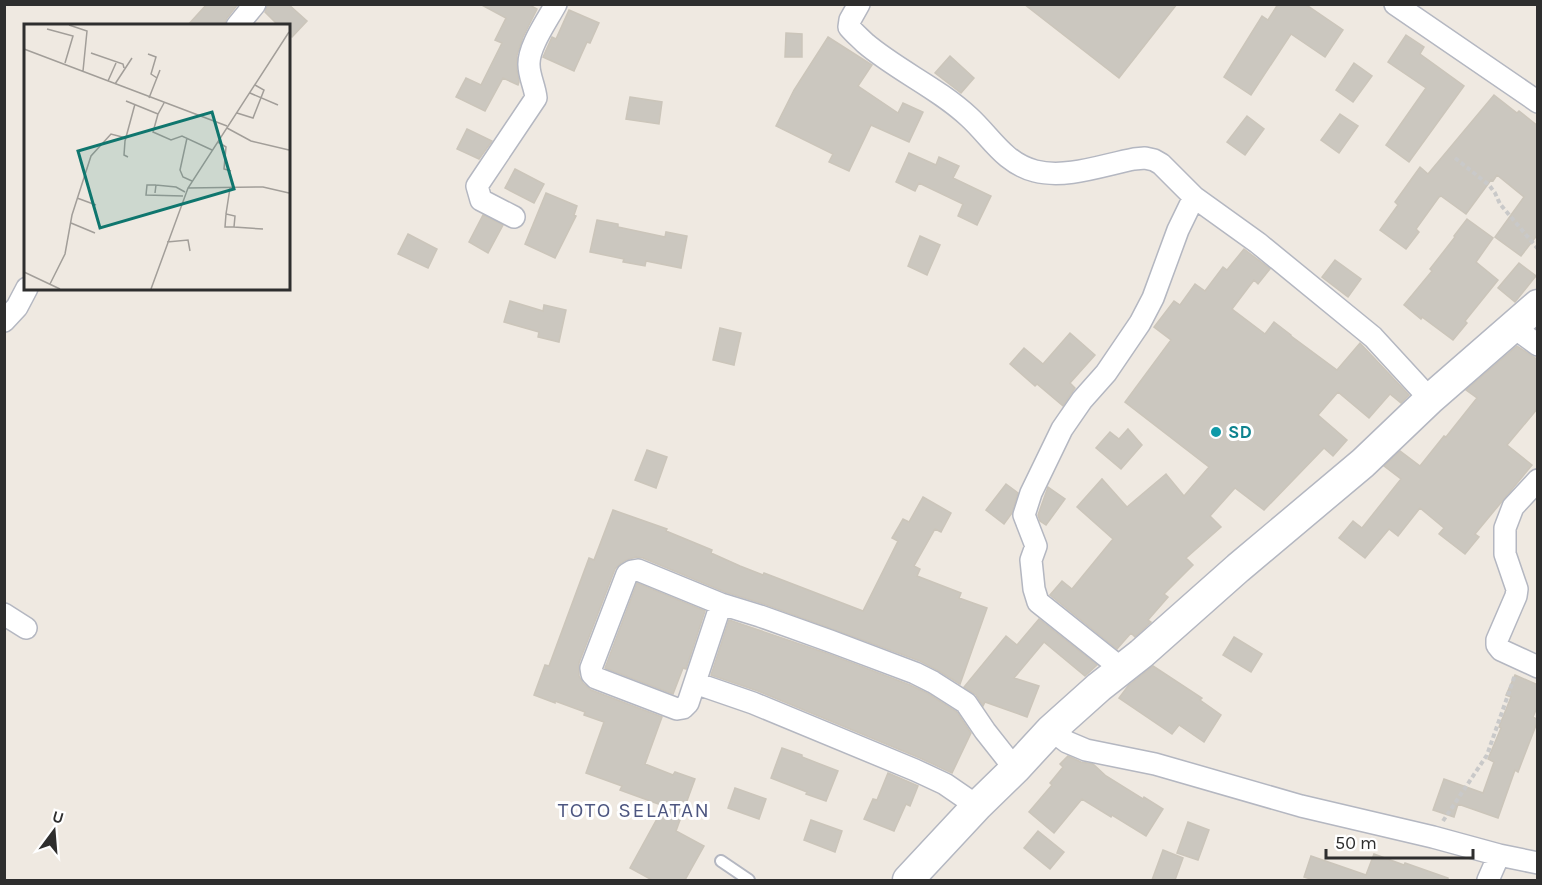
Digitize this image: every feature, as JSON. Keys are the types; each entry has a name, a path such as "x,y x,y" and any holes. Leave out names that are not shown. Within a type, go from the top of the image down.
{"main road":[{"path":"908,880 1051,730 1363,463 1430,399 1538,305"}],"street":[{"path":"239,24 255,4"},
{"path":"859,4 850,20 849,27 854,33 877,53 953,103 981,129 998,150 1011,160 1024,168 1038,172 1062,174 1145,158 1154,160 1194,196 1258,243 1373,337 1430,399"},
{"path":"1395,4 1538,102"},
{"path":"514,217 481,200 477,186 536,98 536,88 528,64 550,6"},
{"path":"1122,669 1038,602 1034,589 1031,560 1036,546 1024,515 1031,494 1062,429 1082,400 1106,373 1140,323 1153,298 1178,230 1194,196"},
{"path":"4,321 17,306 26,290"},
{"path":"1512,326 1538,345"},
{"path":"1529,663 1501,650 1497,645 1497,640 1517,589 1505,554 1505,528 1513,507 1538,480"},
{"path":"721,604 695,683 686,706 683,708 677,709 596,678 592,674 591,668 627,574 638,570 721,604 820,638 915,673 933,682 966,703 1015,769"},
{"path":"4,614 26,628"},
{"path":"695,683 753,703 915,770 945,784 977,806"},
{"path":"1051,730 1067,742 1086,750 1155,764 1301,806 1538,863"},
{"path":"1488,880 1499,855"}],"lane":[{"path":"721,861 749,880"}],"path":[{"path":"1455,158 1489,185 1500,204 1538,249"},
{"path":"1433,837 1487,755 1529,663"}],"building":[{"path":"207,4 238,4 225,24 189,24"},
{"path":"268,4 288,4 307,21 292,37 290,24 277,24 265,12"},
{"path":"480,4 528,4 537,9 517,55 518,85 503,78 485,111 456,97 466,78 481,85 502,43 495,40 506,18"},
{"path":"1024,4 1177,4 1119,78"},
{"path":"1278,4 1305,4 1343,30 1325,57 1291,34 1251,95 1224,77 1262,16 1268,20"},
{"path":"569,10 599,23 590,43 587,42 574,71 543,57 552,37 556,39"},
{"path":"786,33 802,34 802,57 785,57"},
{"path":"1406,35 1424,47 1420,54 1464,86 1409,162 1386,145 1426,88 1388,62"},
{"path":"828,37 872,65 858,86 898,113 903,103 923,112 909,142 871,125 849,171 829,162 833,154 776,126 794,90"},
{"path":"950,56 974,78 961,93 935,73"},
{"path":"1354,63 1372,76 1353,102 1336,90"},
{"path":"1494,95 1538,126 1538,234 1521,256 1495,237 1524,197 1497,175 1466,214 1441,196 1439,197 1416,229 1419,232 1406,249 1380,230 1398,205 1395,202 1420,167 1428,174"},
{"path":"630,97 662,102 659,124 626,119"},
{"path":"1340,114 1358,126 1339,153 1321,140"},
{"path":"1247,116 1264,129 1245,155 1227,142"},
{"path":"467,129 492,141 479,159 457,149"},
{"path":"909,153 936,165 939,157 959,166 953,178 991,196 977,225 958,216 963,204 919,183 915,191 896,182"},
{"path":"515,169 544,184 534,203 505,188"},
{"path":"546,193 577,206 574,215 576,216 555,258 525,244"},
{"path":"483,215 503,225 488,253 469,242"},
{"path":"1467,219 1493,238 1476,262 1498,280 1465,321 1467,323 1453,340 1404,305 1432,271 1430,269"},
{"path":"597,220 665,237 666,232 687,236 681,268 646,261 645,266 590,252"},
{"path":"408,234 437,249 428,268 398,254"},
{"path":"920,236 940,245 927,275 908,266"},
{"path":"1244,249 1270,269 1258,284 1254,280 1232,309 1265,334 1274,322 1337,370 1360,343 1409,395 1401,403 1390,394 1369,418 1338,392 1318,415 1347,440 1333,456 1324,448 1264,510 1235,488 1210,516 1221,527 1186,558 1193,565 1164,594 1168,597 1148,620 1151,622 1135,637 1131,633 1117,649 1050,595 1062,581 1072,589 1113,539 1077,507 1102,479 1127,507 1166,474 1184,496 1209,467 1125,402 1171,340 1154,327 1174,301 1180,305 1195,284 1205,291 1223,267 1227,270"},
{"path":"1335,260 1361,279 1348,297 1322,277"},
{"path":"1519,263 1536,276 1515,302 1498,288"},
{"path":"510,301 543,311 544,305 566,310 559,342 538,337 539,332 504,322"},
{"path":"720,328 741,333 734,365 713,360"},
{"path":"1070,333 1095,355 1070,383 1075,388 1063,406 1010,364 1024,348 1043,364"},
{"path":"1517,346 1538,360 1538,408 1507,445 1532,465 1475,534 1479,537 1465,554 1439,534 1444,528 1420,508 1398,536 1389,529 1365,558 1339,538 1353,521 1362,528 1401,479 1384,466 1400,451 1420,466 1477,398 1466,390"},
{"path":"1128,429 1142,445 1121,469 1096,448 1110,432 1119,439"},
{"path":"647,450 667,457 656,488 635,480"},
{"path":"1006,484 1018,493 1012,513 1004,524 986,510"},
{"path":"1048,487 1065,499 1046,525 1040,521 1038,515"},
{"path":"923,497 951,513 941,532 935,529 914,566 920,569 917,576 961,593 959,598 987,608 960,684 920,661 725,592 643,558 636,557 626,560 615,569 579,663 579,676 591,690 662,717 645,764 673,775 675,772 695,779 676,831 704,846 685,880 652,880 630,868 664,806 620,790 622,786 586,773 604,722 584,715 585,712 534,695 545,665 549,666 589,558 594,560 613,510 667,529 666,531 712,550 711,553 740,566 863,611 898,541 892,538 903,519 909,522"},
{"path":"637,583 705,611 686,669 683,668 673,694 605,668"},
{"path":"1039,619 1097,665 1085,676 1044,642 1014,678 1039,686 1027,717 985,702 983,706 976,695 964,687 1006,636 1017,645"},
{"path":"729,620 910,685 957,712 971,733 952,773 758,691 711,675"},
{"path":"1234,637 1262,654 1251,672 1223,655"},
{"path":"1153,666 1202,698 1200,700 1221,715 1204,742 1179,725 1172,734 1119,698 1128,686"},
{"path":"1515,675 1538,685 1538,705 1533,717 1538,720 1518,772 1515,770 1498,818 1458,804 1454,817 1433,810 1444,779 1483,793 1494,762 1488,759 1511,697 1506,695"},
{"path":"782,748 838,771 826,801 771,778"},
{"path":"1068,756 1093,764 1106,776 1163,809 1146,836 1082,799 1054,833 1029,812 1052,785 1050,783 1063,767 1060,764"},
{"path":"888,773 918,786 910,806 906,804 894,831 864,819 873,799 877,800"},
{"path":"735,788 766,799 759,819 728,808"},
{"path":"811,820 842,831 835,852 804,840"},
{"path":"1188,822 1209,830 1198,860 1177,853"},
{"path":"1038,831 1064,852 1050,869 1024,848"},
{"path":"1163,850 1183,858 1175,880 1152,880"},
{"path":"1374,854 1448,878 1448,880 1314,880 1304,877 1311,856 1366,875"}],"place":[{"name":"SD","path":"1216,432"}],"district":[{"name":"TOTO SELATAN","path":"634,810"}]}
